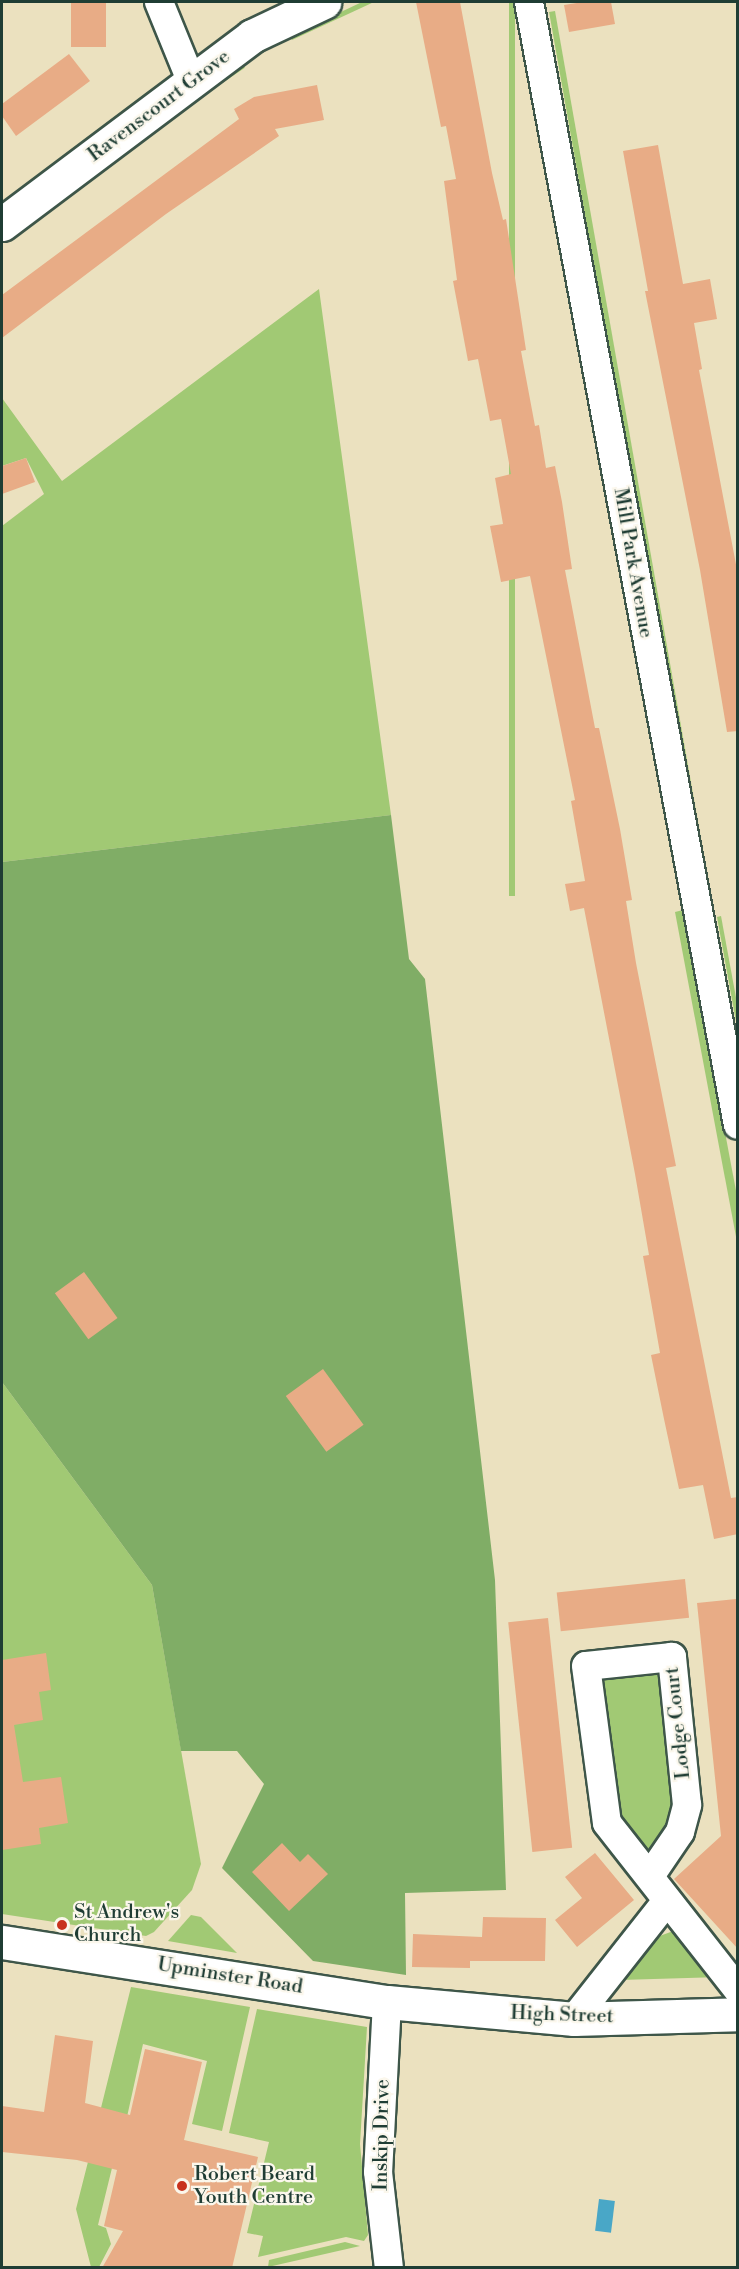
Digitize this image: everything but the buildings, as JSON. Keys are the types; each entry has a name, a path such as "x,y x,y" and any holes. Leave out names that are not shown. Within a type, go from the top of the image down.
{"main road":[{"name":"Ravenscourt Grove","path":"2,224 252,36 324,2"},
{"name":"Upminster Road","path":"2,1942 387,2002"},
{"name":"High Street","path":"387,2002 574,2019 738,2014"}],"street":[{"path":"159,2 192,83"},
{"name":"Mill Park Avenue","path":"529,2 738,1125"},
{"name":"Lodge Court","path":"650,1876 680,1832 687,1805 672,1658 586,1666 607,1823 650,1876 666,1902 738,1990"},
{"path":"574,2019 666,1902"},
{"name":"Inskip Drive","path":"387,2002 378,2172 389,2268"}],"green space":[{"path":"362,2 374,2 292,40 290,36"},
{"path":"509,2 515,2 515,896 509,896"},
{"path":"555,11 707,876 702,877 549,12"},
{"path":"241,62 245,68 2,232 2,223"},
{"path":"150,90 153,94 6,205 3,201"},
{"path":"319,289 391,815 2,862 2,526 44,494 26,458 2,466 2,398 62,481"},
{"path":"391,815 409,959 425,979 495,1580 506,1890 405,1893 406,1975 313,1961 222,1868 264,1784 237,1751 181,1751 152,1585 2,1382 2,862"},
{"path":"683,910 737,1196 737,1242 675,912"},
{"path":"721,916 737,1003 737,1027 717,917"},
{"path":"2,1382 152,1585 201,1864 192,1890 154,1932 146,1936 2,1914"},
{"path":"664,1666 677,1816 651,1851 647,1851 619,1826 597,1673"},
{"path":"191,1915 201,1917 237,1953 168,1941"},
{"path":"676,1930 721,1977 620,1980 657,1937"},
{"path":"131,1987 250,2007 222,2131 192,2124 207,2061 143,2044 125,2126 98,2120"},
{"path":"257,2009 367,2027 360,2144 368,2235 364,2241 346,2237 258,2257 263,2236 247,2233 269,2142 229,2133"},
{"path":"91,2150 112,2168 98,2225 106,2228 111,2244 99,2267 91,2267 76,2209"},
{"path":"345,2242 360,2246 268,2267 269,2260"}],"water":[{"path":"599,2199 615,2201 611,2233 595,2231"}],"place":[{"name":"St Andrew's Church","path":"62,1925"},
{"name":"Robert Beard Youth Centre","path":"182,2186"}]}
